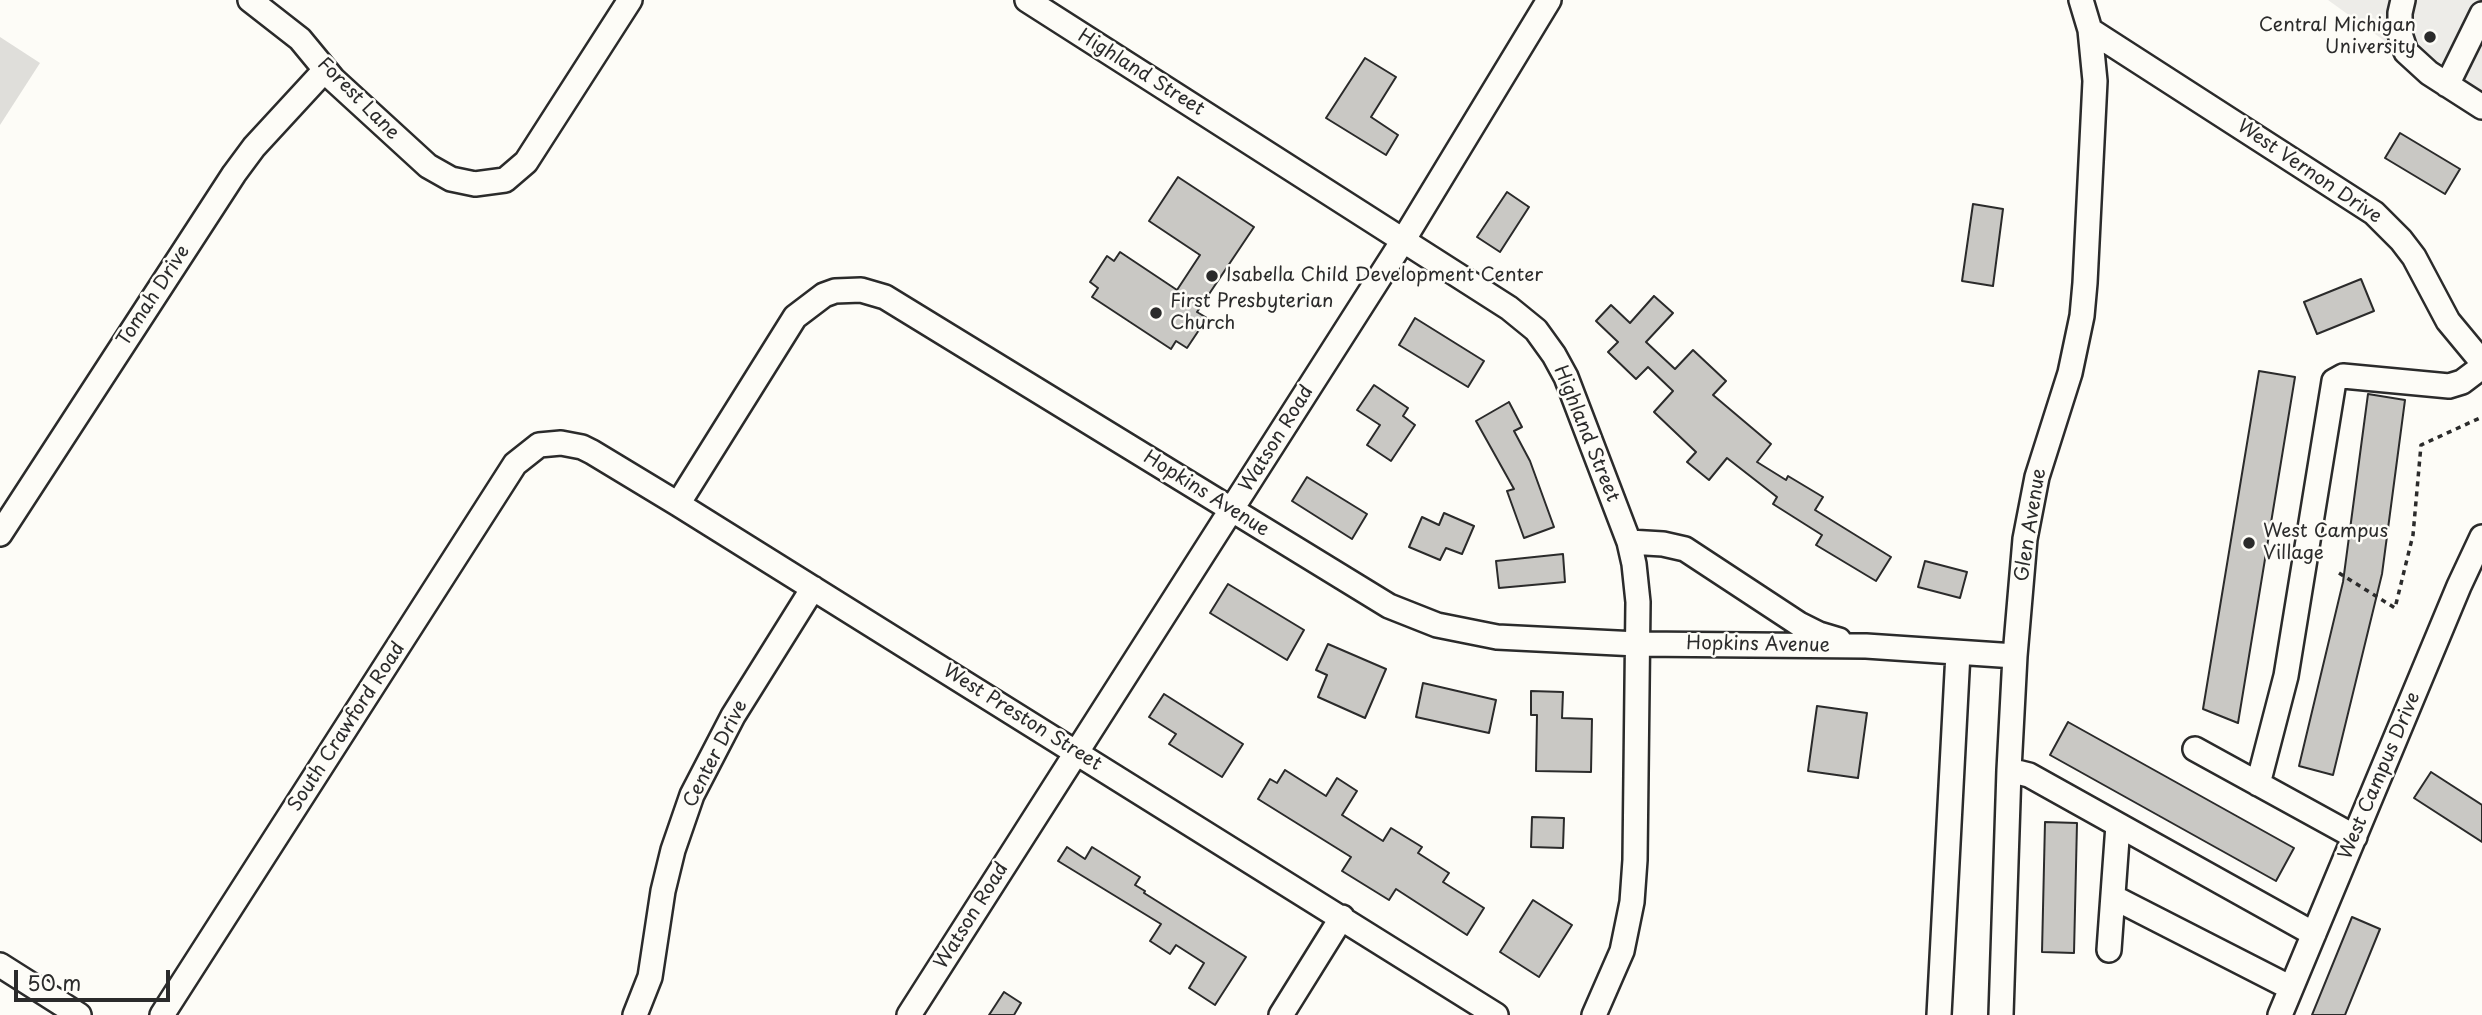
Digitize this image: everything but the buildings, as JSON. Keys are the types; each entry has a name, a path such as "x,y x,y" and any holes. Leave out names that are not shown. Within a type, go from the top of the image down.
{"street":[{"name":"Forest Lane","path":"250,0 300,39 325,70 435,172 451,179 475,184 505,180 526,162 630,0"},
{"name":"Highland Street","path":"1027,0 1524,318 1546,343 1566,377 1629,542 1636,581 1635,860 1632,902 1622,951 1594,1015"},
{"name":"Watson Road","path":"909,1015 1404,239 1549,0"},
{"name":"Glen Avenue","path":"2001,1015 2009,770 2025,539 2045,448 2070,373 2082,316 2095,97 2090,30 2081,0"},
{"path":"2403,0 2400,34 2406,52 2429,73 2482,107"},
{"path":"2447,85 2482,14"},
{"name":"West Vernon Drive","path":"2090,30 2374,213 2414,257 2448,321 2482,364"},
{"name":"Tomah Drive","path":"0,534 234,174 254,146 325,70"},
{"name":"Hopkins Avenue","path":"678,504 795,317 824,295 848,289 874,292 885,297 1389,606 1437,625 1497,637 1637,643 1866,646 2015,656"},
{"path":"2258,784 2287,677 2334,381 2343,376 2449,386 2462,382 2482,364"},
{"name":"West Preston Street","path":"539,445 561,443 582,447 678,504 1496,1015"},
{"name":"South Crawford Road","path":"162,1015 510,472 522,456 539,445"},
{"name":"West Campus Drive","path":"2280,1015 2459,586 2482,537"},
{"name":"Hopkins Avenue","path":"1629,542 1663,544 1685,549 1810,630 1866,646"},
{"name":"Center Drive","path":"635,1015 650,977 663,891 673,850 692,795 728,725 813,588"},
{"path":"1939,1015 1958,653"},
{"path":"2195,749 2355,837"},
{"path":"2009,770 2029,775 2314,934"},
{"path":"2109,950 2118,825"},
{"path":"2113,897 2291,988"},
{"path":"1281,1015 1342,917"},
{"path":"0,965 79,1015"},
{"path":"650,977 653,1015"}],"path":[{"path":"2339,573 2395,608 2413,535 2421,445 2482,417"}],"shaded area":[{"name":"Central Michigan University","path":"2328,0 2482,0 2482,110 2429,73"},
{"path":"0,37 40,63 0,125"}],"place":[{"name":"Central Michigan University","path":"2430,37"},
{"name":"Isabella Child Development Center","path":"1212,276"},
{"name":"First Presbyterian Church","path":"1156,313"},
{"name":"West Campus Village","path":"2249,543"}]}
